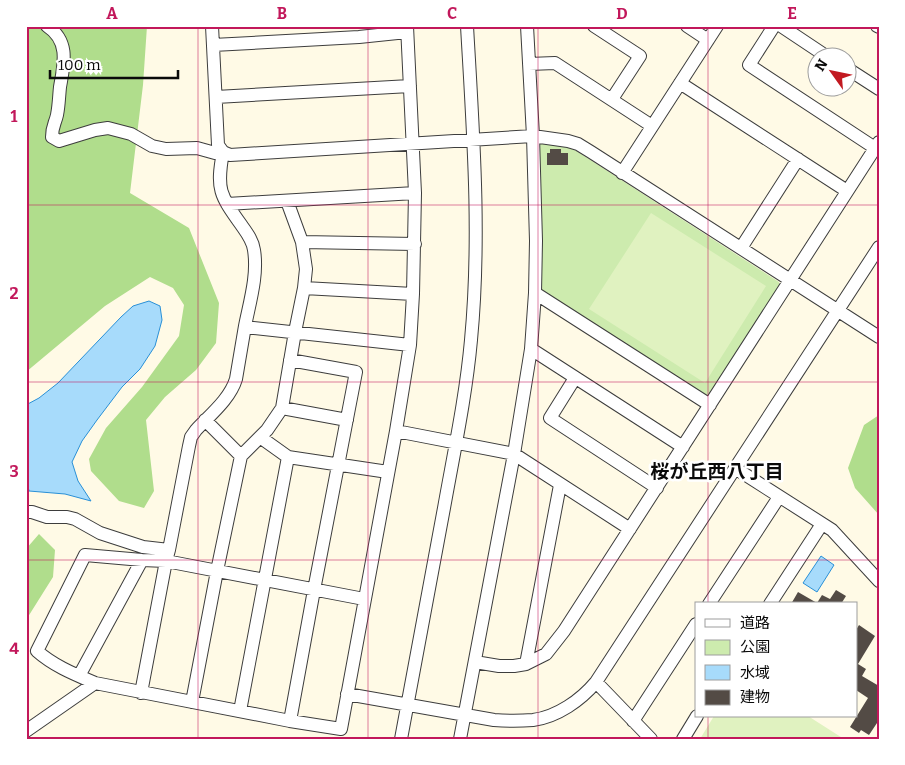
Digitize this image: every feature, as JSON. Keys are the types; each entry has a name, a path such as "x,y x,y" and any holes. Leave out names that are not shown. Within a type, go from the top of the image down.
{"street":[{"path":"47,26 56,32 65,58 57,117 52,128 52,137 59,141 108,128 131,134 152,146 166,149 197,148 230,155 533,136 568,141 578,144 879,337"},
{"path":"141,693 191,437 234,387 256,267 254,247 227,204 220,187 219,172 223,152 218,145 212,26"},
{"path":"401,739 456,443 471,340 477,227 467,26"},
{"path":"460,739 514,454 531,349 536,241 533,136 526,26"},
{"path":"594,26 640,56 612,99"},
{"path":"687,26 708,40"},
{"path":"622,173 717,26"},
{"path":"474,662 499,666 526,664 546,654 564,631 877,145 749,65 774,26"},
{"path":"781,26 814,48"},
{"path":"167,555 142,560 85,555 37,651 46,659 65,670 95,683 290,721 341,729 410,345 415,244 415,192 407,29 213,45"},
{"path":"529,64 555,63 652,126"},
{"path":"858,76 879,90"},
{"path":"680,83 847,191"},
{"path":"216,97 410,86"},
{"path":"741,248 798,159"},
{"path":"227,204 415,192"},
{"path":"192,702 240,456 268,430 282,408 306,269 302,242 287,201"},
{"path":"302,242 415,244"},
{"path":"347,694 494,720 515,721 535,720 556,713 587,692 596,682 879,247"},
{"path":"304,288 413,294"},
{"path":"535,293 710,406"},
{"path":"245,327 410,345"},
{"path":"531,349 683,447"},
{"path":"290,360 356,372 290,721"},
{"path":"575,378 550,418 657,488"},
{"path":"282,408 347,420"},
{"path":"205,420 240,456"},
{"path":"396,431 514,454 630,529"},
{"path":"260,437 288,458 388,472"},
{"path":"240,711 288,458"},
{"path":"735,468 832,530 879,581"},
{"path":"526,664 560,484"},
{"path":"711,602 779,497"},
{"path":"26,512 47,517 75,519 100,533 217,571 364,599"},
{"path":"771,602 822,524"},
{"path":"79,676 142,560"},
{"path":"633,721 695,626"},
{"path":"596,682 651,739"},
{"path":"26,731 95,683"},
{"path":"682,739 696,718"}],"green space":[{"path":"26,26 147,26 143,85 130,193 189,228 219,303 216,343 196,370 165,397 146,420 154,491 144,508 119,501 91,471 89,459 106,428 142,387 179,336 184,305 173,288 150,277 105,306 26,372"},
{"path":"540,143 556,143 575,150 779,282 780,290 712,396 704,397 542,294 540,288"},
{"path":"651,213 766,286 705,383 589,309"},
{"path":"879,415 879,515 855,488 848,468 864,425"},
{"path":"39,534 55,550 53,577 26,620 26,549"},
{"path":"713,718 811,718 844,739 700,739"}],"water":[{"path":"149,301 160,306 162,320 155,346 140,369 122,387 97,420 82,441 72,462 78,481 91,501 65,494 29,491 26,477 26,405 39,398 58,383 133,306"},
{"path":"821,556 834,565 817,592 803,583"}],"building":[{"path":"550,149 561,149 561,153 568,153 568,165 547,165 547,153 550,153"},
{"path":"836,590 846,596 842,602 818,602 822,595 830,599"},
{"path":"798,592 815,602 792,602"},
{"path":"859,625 875,636 858,664"},
{"path":"858,664 866,669 862,676 879,686 879,720 869,735 861,730 859,733 850,727 856,718 858,718 858,714 868,698 858,691"}],"district":[{"name":"桜が丘西八丁目","path":"717,471"}]}
